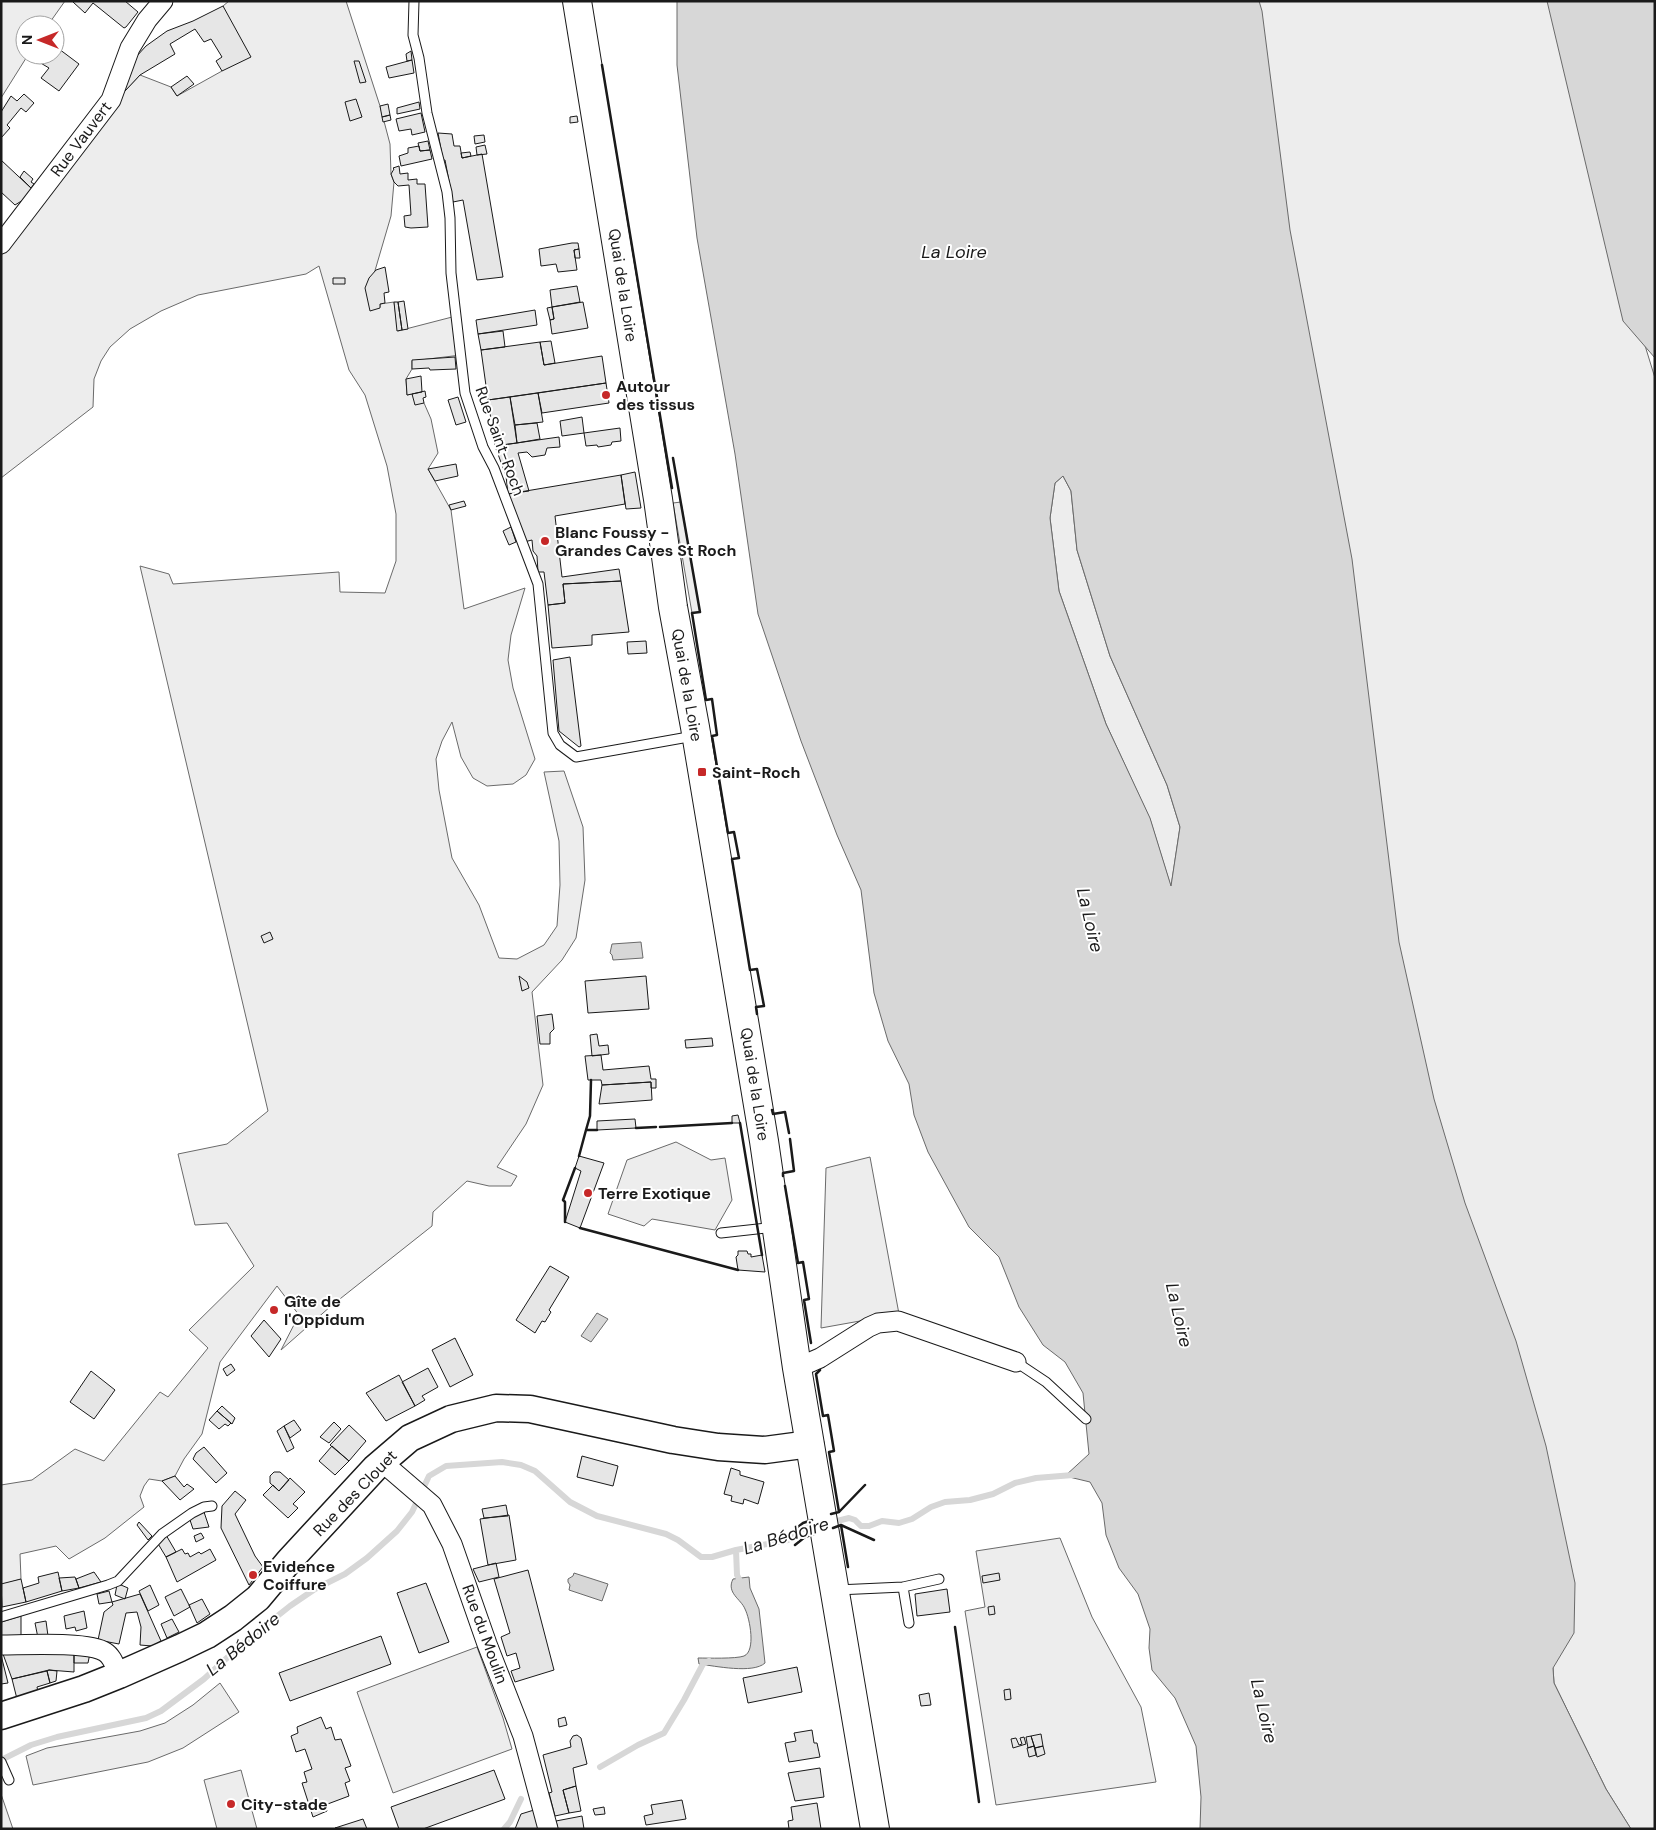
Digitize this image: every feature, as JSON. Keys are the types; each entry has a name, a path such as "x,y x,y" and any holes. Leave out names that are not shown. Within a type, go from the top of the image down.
{"main road":[{"name":"Quai de la Loire","path":"577,1 658,499 673,607 777,1226 810,1444"},
{"path":"810,1444 875,1829"}],"street":[{"name":"Rue Vauvert","path":"1,244 111,100 130,48 147,20 163,1"},
{"path":"797,1368 820,1358 869,1327 878,1323 898,1321 1016,1362"},
{"name":"Rue des Clouet","path":"1,1716 84,1689 119,1675 180,1648 233,1618 258,1598 289,1561 382,1462 410,1438 450,1419 496,1408 530,1408 673,1440 718,1447 765,1450 810,1444"},
{"name":"Rue du Moulin","path":"382,1462 432,1505 452,1544 487,1644 523,1736 548,1829"},
{"path":"1,1645 90,1646 106,1653 111,1658 119,1675"}],"lane":[{"name":"Rue Saint-Roch","path":"414,1 413,35 419,58 427,113 447,192 450,218 451,273 465,393 483,447 494,468 538,584 553,733 560,745 576,757 696,735"},
{"path":"721,1232 777,1226"},
{"path":"1016,1362 1046,1382 1086,1419"},
{"path":"1,1617 108,1586 118,1581 162,1534 192,1513 204,1507 212,1506"},
{"path":"834,1590 903,1587 939,1580"},
{"path":"903,1587 909,1623"},
{"path":"2,1764 9,1780"}],"shaded area":[{"path":"1,1 65,1 55,15 15,15 15,65 22,65 1,98"},
{"path":"229,1 346,1 380,106 390,144 391,174 394,182 391,216 374,274 371,310 380,307 380,304 394,302 398,331 456,316 461,355 412,361 412,369 406,379 407,395 412,394 424,403 431,419 438,453 428,469 451,510 464,609 525,588 511,635 508,660 513,688 535,759 526,775 513,784 487,786 473,778 461,757 452,722 442,741 436,759 439,790 452,858 479,905 499,958 517,959 544,945 557,926 560,885 559,841 544,772 564,771 583,827 585,880 576,938 562,960 532,992 543,1085 526,1124 497,1167 517,1176 511,1186 489,1186 467,1181 433,1212 432,1226 331,1306 281,1350 299,1315 277,1286 220,1362 202,1434 184,1459 175,1476 162,1481 149,1479 140,1496 144,1507 105,1538 69,1559 56,1546 20,1554 21,1579 1,1585 1,1485 32,1480 75,1449 104,1461 160,1392 168,1397 208,1348 189,1330 254,1266 227,1223 195,1225 178,1154 227,1144 268,1111 140,566 169,574 173,584 339,572 340,592 385,593 396,561 396,514 387,466 365,395 349,370 319,266 306,274 198,295 161,311 130,329 110,347 101,361 94,379 93,407 1,478 1,244 111,100 125,91 140,75 171,87 177,96 222,71 223,6"},
{"path":"1191,1 1571,1 1599,196 1655,378 1655,1829 1631,1829 1606,1789 1554,1683 1553,1668"},
{"path":"1063,476 1071,491 1077,550 1110,656 1167,785 1180,827 1171,887 1150,819 1106,724 1059,591 1050,518 1055,483"},
{"path":"681,502 700,612 692,613 673,503"},
{"path":"676,1142 711,1160 725,1158 732,1200 715,1230 652,1219 644,1226 608,1214 627,1160"},
{"path":"870,1157 899,1314 821,1328 826,1168"},
{"path":"1060,1538 1092,1617 1141,1707 1156,1782 996,1805 965,1611 985,1607 976,1551"},
{"path":"477,1647 503,1718 512,1749 393,1793 357,1692"},
{"path":"220,1683 239,1712 183,1748 148,1762 33,1785 26,1756 47,1748 140,1731 165,1723 193,1705"},
{"name":"City-stade","path":"241,1770 257,1829 217,1829 204,1780"},
{"path":"1,1794 13,1829 1,1829"}],"water":[{"name":"La Loire","path":"677,1 1259,1 1262,11 1290,230 1352,559 1399,942 1434,1099 1465,1203 1516,1341 1546,1446 1575,1583 1574,1633 1553,1668 1554,1683 1606,1789 1631,1829 1200,1829 1201,1797 1196,1746 1175,1698 1152,1670 1149,1648 1150,1629 1138,1594 1119,1568 1106,1535 1102,1503 1090,1482 1065,1476 1089,1454 1083,1393 1065,1362 1043,1345 1019,1307 999,1257 969,1227 928,1152 914,1115 909,1084 888,1041 874,993 861,890 837,835 801,741 758,614 735,454 697,238 677,65","holes":["1063,476 1071,491 1077,550 1110,656 1167,785 1180,827 1171,886 1150,818 1106,724 1059,591 1050,518 1055,483"]},
{"path":"1547,1 1655,1 1655,358 1623,321"},
{"path":"641,942 643,958 613,960 610,953 612,944"},
{"path":"597,1313 608,1319 591,1342 581,1336"},
{"path":"574,1573 608,1584 602,1601 569,1590 568,1579"},
{"path":"749,1577 750,1588 759,1609 765,1663 743,1669 699,1664 698,1658 735,1658 748,1653 751,1642 749,1620 743,1605 731,1588 731,1584 733,1579"}],"building":[{"path":"74,1 125,1 138,12 124,28 93,3 85,13"},
{"path":"223,6 251,57 222,71 216,61 222,57 211,39 204,42 195,29 170,44 175,54 140,75 125,91 122,86 136,57 146,46 167,31"},
{"path":"411,51 412,60 407,61 406,54"},
{"path":"65,54 79,64 59,91 41,78 49,68 44,65 65,65"},
{"path":"412,60 414,73 389,78 386,67"},
{"path":"354,61 359,61 366,82 360,83"},
{"path":"187,76 194,84 177,96 171,87"},
{"path":"24,94 34,103 26,112 21,108 7,125 10,128 1,138 1,112 11,96 17,101"},
{"path":"356,99 362,117 350,121 345,102"},
{"path":"419,102 420,109 397,114 397,108"},
{"path":"388,104 390,115 382,117 380,106"},
{"path":"421,113 425,132 412,135 411,129 399,131 396,119"},
{"path":"390,115 391,120 383,122 382,117"},
{"path":"577,116 578,122 570,123 570,117"},
{"path":"438,133 452,134 454,146 460,146 462,158 482,154 503,277 477,280 463,200 453,202"},
{"path":"484,135 485,142 475,144 474,136"},
{"path":"428,141 430,150 420,151 418,143"},
{"path":"485,145 487,154 477,155 476,147"},
{"path":"419,146 420,151 430,150 432,159 401,166 399,156 408,153 408,148"},
{"path":"470,152 471,156 462,158 461,153"},
{"path":"1,160 33,190 15,205 1,192"},
{"path":"399,166 400,174 408,173 408,180 417,179 417,184 425,184 428,227 405,227 404,216 411,215 409,185 398,186 391,174 393,168"},
{"path":"24,171 33,179 31,182 34,184 31,188 20,177"},
{"path":"578,243 579,249 574,250 577,270 558,272 556,264 541,266 539,249"},
{"path":"579,249 580,258 575,258 574,250"},
{"path":"385,267 389,292 384,293 385,303 380,304 380,308 370,311 365,288 369,278 376,270"},
{"path":"333,278 345,278 345,284 333,284"},
{"path":"577,286 580,302 552,307 550,290"},
{"path":"404,301 408,329 402,330 398,302"},
{"path":"394,302 398,302 402,330 397,331"},
{"path":"583,302 588,328 552,334 550,320 554,319 552,307"},
{"path":"552,307 554,319 550,320 547,308"},
{"path":"535,310 537,325 478,334 476,320"},
{"path":"503,331 505,347 481,350 478,334"},
{"path":"551,341 555,363 544,365 540,342"},
{"path":"540,342 544,365 602,356 606,383 488,400 481,350"},
{"path":"455,357 456,369 412,369 412,360"},
{"path":"421,376 422,392 407,395 406,379"},
{"path":"606,383 609,403 542,413 538,393"},
{"path":"425,391 424,403 415,405 412,394"},
{"path":"538,393 543,422 515,425 510,397"},
{"path":"458,397 466,422 456,425 448,400"},
{"path":"510,397 517,443 495,446 488,400"},
{"path":"582,417 584,433 562,436 560,421"},
{"path":"537,423 540,439 517,443 515,425"},
{"path":"620,428 621,441 598,447 597,445 586,446 584,433"},
{"path":"559,437 560,447 547,448 545,455 532,457 527,452 518,453 529,491 508,494 506,476 495,446"},
{"path":"456,464 458,476 435,481 428,469"},
{"path":"635,472 641,508 626,509 621,475"},
{"name":"Blanc Foussy - Grandes Caves St Roch","path":"621,475 625,504 555,516 562,577 619,569 621,581 563,584 565,603 548,605 544,572 538,572 537,556 533,551 532,540 524,542 508,494"},
{"path":"464,501 466,506 451,510 449,505"},
{"path":"511,527 516,542 509,545 503,531"},
{"path":"621,581 629,632 592,635 592,645 552,648 548,605 565,603 563,584"},
{"path":"646,641 647,653 628,654 627,642"},
{"path":"570,657 581,746 579,747 559,731 553,660"},
{"path":"270,932 273,939 264,943 261,936"},
{"path":"519,976 527,982 529,988 522,991"},
{"path":"646,976 649,1009 588,1013 585,981"},
{"path":"552,1014 554,1029 550,1033 550,1044 540,1044 537,1016"},
{"path":"597,1034 599,1046 608,1045 609,1054 592,1056 590,1035"},
{"path":"712,1038 713,1046 686,1048 685,1040"},
{"path":"601,1055 603,1070 649,1066 651,1079 656,1079 656,1088 651,1088 651,1082 602,1085 601,1080 588,1080 585,1056"},
{"path":"651,1082 652,1100 599,1104 602,1085"},
{"path":"738,1115 740,1123 732,1123 732,1116"},
{"path":"635,1119 636,1128 597,1130 597,1121"},
{"path":"579,1156 604,1163 580,1228 565,1222 581,1171 575,1168"},
{"path":"738,1251 747,1251 748,1254 751,1254 751,1257 762,1255 765,1272 738,1270 736,1257"},
{"path":"550,1266 569,1277 549,1310 551,1312 545,1322 542,1321 535,1333 516,1320"},
{"path":"264,1320 281,1339 269,1357 251,1336"},
{"path":"455,1338 473,1375 450,1387 432,1350"},
{"path":"231,1364 235,1370 227,1376 223,1369"},
{"path":"428,1368 438,1387 422,1396 425,1400 415,1406 402,1382"},
{"path":"91,1371 115,1390 94,1419 70,1402"},
{"path":"399,1375 415,1406 386,1421 366,1393"},
{"path":"222,1406 235,1418 232,1424 217,1411"},
{"path":"217,1411 231,1423 228,1426 225,1424 219,1429 209,1420"},
{"path":"294,1420 301,1430 290,1438 284,1426"},
{"path":"334,1422 341,1429 329,1443 320,1437"},
{"path":"349,1425 366,1441 349,1461 330,1445"},
{"path":"284,1426 294,1448 287,1452 277,1431"},
{"path":"332,1446 349,1461 335,1475 319,1461"},
{"path":"204,1447 227,1473 216,1483 193,1459 196,1453"},
{"path":"582,1456 618,1466 613,1486 577,1477"},
{"path":"731,1468 740,1471 740,1475 764,1482 758,1504 744,1499 743,1504 731,1501 732,1496 724,1494"},
{"path":"274,1472 280,1472 289,1480 279,1491 270,1483 270,1476"},
{"path":"175,1476 184,1487 187,1484 194,1489 180,1500 162,1481"},
{"path":"290,1478 305,1492 293,1504 298,1508 288,1518 263,1495 273,1485 279,1491"},
{"path":"235,1491 246,1500 235,1514 255,1556 263,1567 249,1585 221,1528 222,1506"},
{"path":"506,1505 508,1516 484,1518 482,1509"},
{"path":"204,1512 209,1527 193,1529 189,1517"},
{"path":"509,1515 516,1560 488,1565 480,1519"},
{"path":"139,1522 152,1536 148,1540 137,1525"},
{"path":"201,1533 204,1538 196,1542 194,1536"},
{"path":"166,1535 176,1552 166,1557 157,1542"},
{"path":"182,1549 190,1557 210,1549 216,1560 177,1582 166,1557"},
{"path":"496,1563 499,1577 479,1582 473,1569"},
{"path":"528,1570 554,1670 515,1682 511,1671 520,1668 516,1653 507,1656 501,1637 510,1633 494,1579"},
{"path":"58,1572 62,1591 26,1602 23,1588 39,1583 38,1577"},
{"path":"94,1572 101,1582 79,1588 76,1579"},
{"path":"999,1573 1000,1580 983,1583 982,1576"},
{"path":"75,1577 79,1588 62,1591 59,1578"},
{"path":"21,1579 26,1602 2,1607 1,1584"},
{"path":"426,1583 449,1642 419,1653 397,1593"},
{"path":"117,1585 128,1588 125,1599 115,1595"},
{"path":"150,1585 159,1605 148,1611 139,1591"},
{"path":"181,1589 190,1607 174,1616 165,1597"},
{"path":"947,1589 950,1612 917,1616 915,1594"},
{"path":"109,1591 112,1602 99,1604 97,1594"},
{"path":"140,1594 161,1641 152,1646 140,1645 141,1627 137,1612 126,1613 119,1644 98,1640 104,1612 113,1605 112,1602"},
{"path":"202,1599 210,1614 197,1623 189,1605"},
{"path":"994,1606 995,1614 989,1615 988,1607"},
{"path":"84,1611 87,1628 76,1631 75,1627 66,1629 64,1616"},
{"path":"21,1616 21,1639 1,1640 1,1622"},
{"path":"172,1619 179,1632 167,1638 161,1624"},
{"path":"46,1621 48,1636 38,1638 35,1623"},
{"path":"381,1636 391,1664 290,1701 279,1673"},
{"path":"74,1653 74,1672 49,1670 12,1679 3,1654"},
{"path":"74,1653 90,1653 88,1663 74,1663"},
{"path":"1,1655 8,1683 1,1684"},
{"path":"797,1667 802,1692 748,1703 743,1678"},
{"path":"47,1671 57,1671 56,1681 50,1683"},
{"path":"47,1671 50,1683 37,1687 38,1692 17,1699 12,1679"},
{"path":"1010,1689 1011,1699 1005,1700 1004,1690"},
{"path":"929,1693 931,1705 921,1706 919,1695"},
{"path":"321,1717 326,1729 331,1727 335,1740 341,1739 351,1766 345,1768 350,1781 345,1783 349,1796 325,1805 327,1811 313,1817 302,1783 307,1782 304,1772 312,1769 305,1749 296,1752 291,1736 298,1733 297,1727"},
{"path":"565,1717 567,1725 559,1727 558,1719"},
{"path":"812,1730 814,1743 817,1743 820,1757 789,1762 785,1743 796,1741 794,1733"},
{"path":"1041,1734 1043,1746 1035,1748 1031,1736"},
{"path":"577,1735 581,1738 587,1764 573,1768 576,1786 563,1790 569,1813 555,1816 549,1793 552,1792 543,1755 571,1747 570,1741 573,1736"},
{"path":"1031,1736 1034,1746 1028,1748 1026,1737"},
{"path":"1024,1737 1026,1744 1013,1748 1011,1739 1016,1738 1019,1745 1022,1744 1020,1738"},
{"path":"1034,1746 1036,1755 1029,1757 1027,1748"},
{"path":"1043,1746 1045,1754 1037,1757 1035,1748"},
{"path":"820,1768 824,1797 795,1801 788,1773"},
{"path":"494,1770 505,1799 423,1829 399,1829 391,1807"},
{"path":"576,1786 581,1811 569,1813 563,1790"},
{"path":"682,1800 686,1819 646,1825 644,1816 653,1814 651,1805"},
{"path":"817,1803 821,1829 789,1829 788,1821 793,1820 791,1807"},
{"path":"604,1807 605,1814 595,1815 593,1809"},
{"path":"534,1810 539,1829 515,1829 521,1814"},
{"path":"582,1816 584,1829 558,1829 556,1821"},
{"path":"363,1819 367,1829 335,1828"}],"waterway":[{"name":"La Bédoire","path":"1,1760 31,1745 57,1737 146,1718 161,1711 204,1679 241,1645 290,1606 315,1589 345,1574 367,1558 397,1531 412,1512 429,1476 446,1466 502,1462 521,1465 535,1471 570,1502 597,1516 666,1534 678,1540 701,1557 712,1557 736,1550 788,1540 801,1529 817,1526"},
{"name":"La Bédoire","path":"829,1523 849,1518 855,1520 861,1526 869,1526 882,1521 899,1523 912,1519 931,1507 945,1502 970,1500 993,1494 1015,1483 1036,1478 1073,1475"},
{"path":"736,1550 737,1575 742,1585"},
{"path":"600,1767 638,1745 664,1733 703,1664 709,1661"},
{"path":"504,1829 510,1822 521,1799"}],"wall":[{"path":"602,65 672,488"},
{"path":"673,458 700,612 692,613 706,700 712,699 717,735 712,736 728,833 734,832 739,858 732,859 750,970 757,969 764,1006 756,1007 757,1014"},
{"path":"586,1130 590,1116 591,1080"},
{"path":"772,1110 773,1114 785,1112 789,1133"},
{"path":"660,1127 732,1123"},
{"path":"740,1123 762,1255"},
{"path":"636,1128 656,1127"},
{"path":"579,1156 586,1130 597,1130"},
{"path":"783,1176 783,1173 794,1171 790,1139"},
{"path":"565,1222 565,1202 563,1200 575,1168"},
{"path":"785,1186 798,1263 803,1262 809,1299 804,1300 811,1343"},
{"path":"580,1228 738,1270"},
{"path":"820,1370 816,1374 823,1416 828,1415 834,1451 829,1452 839,1512"},
{"path":"831,1514 839,1512 865,1485"},
{"path":"789,1534 803,1523 812,1520"},
{"path":"841,1525 848,1567"},
{"path":"833,1528 841,1525 874,1540"},
{"path":"795,1545 805,1537 814,1534"},
{"path":"955,1627 979,1802"}],"place":[{"name":"Autour des tissus","path":"606,395"},
{"name":"Blanc Foussy - Grandes Caves St Roch","path":"545,541"},
{"name":"Saint-Roch","path":"702,772"},
{"name":"Terre Exotique","path":"588,1193"},
{"name":"Gîte de l'Oppidum","path":"274,1310"},
{"name":"Evidence Coiffure","path":"253,1575"},
{"name":"City-stade","path":"231,1804"}]}
